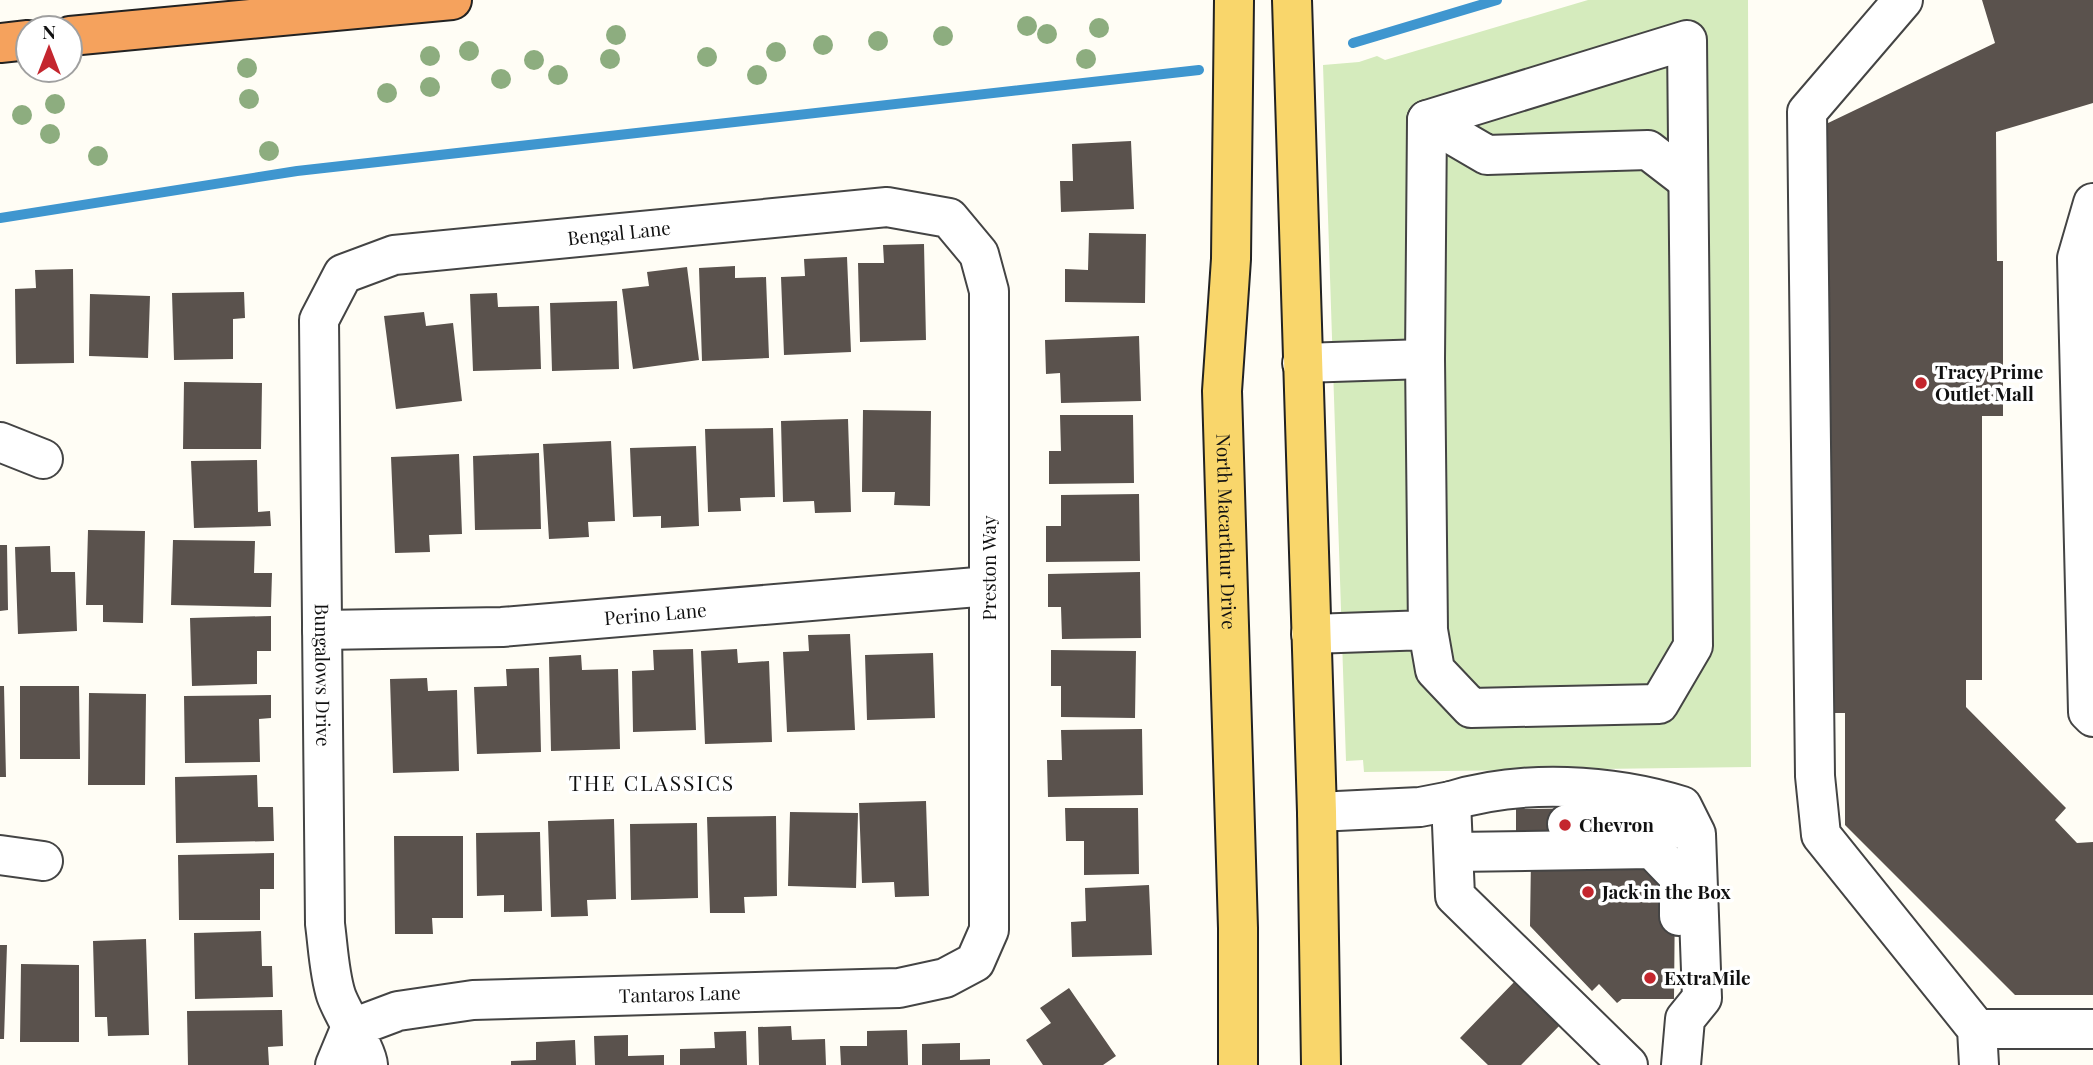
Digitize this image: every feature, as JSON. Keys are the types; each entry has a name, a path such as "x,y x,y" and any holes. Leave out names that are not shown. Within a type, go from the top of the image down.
{"highway":[{"path":"84,35 452,0"}],"main road":[{"name":"North Macarthur Drive","path":"1234,0 1231,259 1222,391 1238,928 1238,1065"},
{"path":"1292,0 1317,812 1321,1065"}],"street":[{"path":"1903,0 1807,112 1815,776 1821,835 1978,1047 2093,1029"},
{"path":"1687,40 1693,646 1659,704 1471,708 1435,670 1428,630 1425,359 1427,120 1687,40"},
{"path":"1427,120 1487,155 1648,150 1687,180"},
{"path":"2093,203 2077,258 2088,712 2093,718"},
{"name":"Bengal Lane","path":"319,320 343,274 394,256 887,207 949,218"},
{"name":"Preston Way","path":"949,218 979,254 989,291 989,930"},
{"name":"Bungalows Drive","path":"319,320 325,923 335,993 350,1028 368,1058 368,1065"},
{"path":"1302,363 1425,359"},
{"path":"0,442 43,458"},
{"name":"Perino Lane","path":"322,630 502,627 989,586"},
{"path":"1311,634 1428,630"},
{"path":"1317,812 1420,807 1453,826 1652,849 1679,877 1679,997 1685,1019 1681,1065"},
{"path":"1453,826 1667,822 1696,834 1702,998 1685,1019"},
{"path":"1453,826 1455,896 1628,1065"},
{"path":"0,855 43,861"},
{"name":"Tantaros Lane","path":"350,1028 398,1011 473,1000 899,988 945,978 975,962 989,930"},
{"path":"335,1065 350,1028"}],"green space":[{"path":"1588,0 1748,0 1751,767 1364,772 1363,760 1346,761 1323,65 1359,62 1377,56 1385,60"}],"building":[{"path":"1982,0 2093,0 2093,103 1996,132 1997,261 2003,261 2003,416 1982,416 1982,680 1966,680 1966,707 2066,808 2055,820 2077,843 2093,842 2093,995 2015,995 1845,825 1845,713 1829,713 1826,124 1995,43"},
{"path":"1131,141 1134,209 1061,212 1060,181 1073,181 1072,144"},
{"path":"1089,233 1146,234 1145,303 1065,302 1065,269 1088,270"},
{"path":"924,244 926,340 860,342 858,263 884,263 883,245"},
{"path":"847,257 851,352 784,355 781,277 805,276 804,259"},
{"path":"735,266 735,278 766,277 769,358 702,361 699,268"},
{"path":"687,267 699,360 633,369 622,289 649,286 647,272"},
{"path":"73,269 74,363 16,364 15,289 36,288 35,270"},
{"path":"244,292 245,318 233,319 233,359 174,360 172,293"},
{"path":"497,293 498,307 539,306 541,369 473,371 470,294"},
{"path":"90,294 150,296 148,358 89,356"},
{"path":"617,301 619,369 552,371 550,303"},
{"path":"424,312 426,326 453,323 462,401 396,409 384,316"},
{"path":"1139,336 1141,401 1061,403 1060,373 1046,374 1045,340"},
{"path":"184,382 262,383 261,449 183,449"},
{"path":"863,410 931,411 930,506 894,505 895,492 862,492"},
{"path":"1060,415 1133,415 1134,483 1049,484 1049,451 1061,451"},
{"path":"848,419 851,512 815,513 814,501 783,502 781,421"},
{"path":"773,428 775,497 740,498 741,511 708,512 705,429"},
{"path":"611,441 615,521 588,522 589,537 549,539 543,444"},
{"path":"696,446 699,526 661,528 661,516 633,517 630,448"},
{"path":"539,453 541,529 475,530 473,456"},
{"path":"459,454 462,534 429,535 430,552 395,553 391,457"},
{"path":"257,460 258,512 270,511 271,526 194,528 191,461"},
{"path":"1139,494 1140,561 1046,562 1046,526 1061,526 1061,495"},
{"path":"88,530 145,531 143,623 103,622 103,605 86,605"},
{"path":"173,540 255,541 254,573 272,573 271,607 171,605"},
{"path":"0,545 7,545 8,610 0,611"},
{"path":"50,546 51,572 75,572 77,631 18,634 15,547"},
{"path":"1140,572 1141,638 1062,639 1061,607 1048,607 1048,574"},
{"path":"271,616 271,651 257,651 257,684 192,686 190,618"},
{"path":"850,634 855,730 787,732 783,652 809,651 808,635"},
{"path":"693,649 696,730 633,732 632,671 654,670 653,650"},
{"path":"737,649 738,663 769,661 772,742 705,744 701,651"},
{"path":"1051,650 1136,651 1135,718 1061,717 1061,686 1051,686"},
{"path":"933,653 935,718 867,720 865,655"},
{"path":"581,655 582,670 618,669 620,749 551,751 549,657"},
{"path":"539,668 541,752 477,754 474,687 507,686 506,669"},
{"path":"427,678 428,691 457,690 459,771 393,773 390,679"},
{"path":"0,686 4,686 6,777 0,777"},
{"path":"20,686 79,686 80,759 20,759"},
{"path":"89,693 146,694 145,785 88,785"},
{"path":"271,695 271,718 259,719 260,762 185,763 184,696"},
{"path":"1142,729 1143,795 1048,797 1047,760 1062,760 1061,730"},
{"path":"257,775 258,807 273,807 274,841 176,843 175,777"},
{"path":"926,801 929,896 895,897 894,882 862,883 859,803"},
{"path":"1065,808 1138,808 1139,874 1084,875 1084,841 1066,841"},
{"name":"Chevron","path":"1613,808 1613,841 1516,841 1516,809"},
{"path":"790,812 858,813 856,888 788,886"},
{"path":"776,816 777,896 744,897 745,913 710,913 707,817"},
{"path":"614,819 616,899 587,900 588,916 551,917 548,821"},
{"path":"697,823 698,898 631,900 630,824"},
{"path":"540,832 542,911 504,912 504,895 477,896 476,833"},
{"path":"394,836 463,836 463,918 432,918 433,934 395,934"},
{"path":"274,853 274,889 260,889 260,920 179,920 178,855"},
{"path":"1531,858 1649,859 1675,888 1674,999 1622,999 1617,1003 1599,984 1592,991 1530,926"},
{"path":"1149,885 1152,955 1072,957 1071,922 1086,921 1085,888"},
{"path":"261,931 262,966 272,966 273,997 195,999 194,933"},
{"path":"146,939 149,1035 108,1036 107,1017 95,1017 93,941"},
{"path":"0,945 7,945 4,1039 0,1039"},
{"path":"21,964 79,965 79,1042 20,1042"},
{"path":"1518,978 1563,1022 1521,1065 1488,1065 1460,1038"},
{"path":"1069,988 1116,1056 1103,1065 1043,1065 1026,1040 1051,1023 1040,1008"},
{"path":"282,1010 283,1046 268,1047 269,1065 188,1065 187,1011"},
{"path":"791,1026 792,1040 825,1039 826,1065 759,1065 758,1027"},
{"path":"907,1030 908,1065 841,1065 840,1046 867,1046 867,1031"},
{"path":"746,1031 747,1065 680,1065 680,1049 715,1048 714,1032"},
{"path":"628,1035 628,1056 664,1055 664,1065 595,1065 594,1036"},
{"path":"575,1040 576,1065 511,1065 511,1061 536,1060 536,1042"},
{"path":"960,1043 960,1060 990,1059 990,1065 922,1065 922,1044"}],"waterway":[{"path":"1353,43 1497,0"},
{"path":"0,218 297,171 1199,70"}],"place":[{"name":"Tracy Prime Outlet Mall","path":"1921,383"},
{"name":"Chevron","path":"1565,825"},
{"name":"Jack in the Box","path":"1588,892"},
{"name":"ExtraMile","path":"1650,978"}],"district":[{"name":"THE CLASSICS","path":"652,784"}]}
